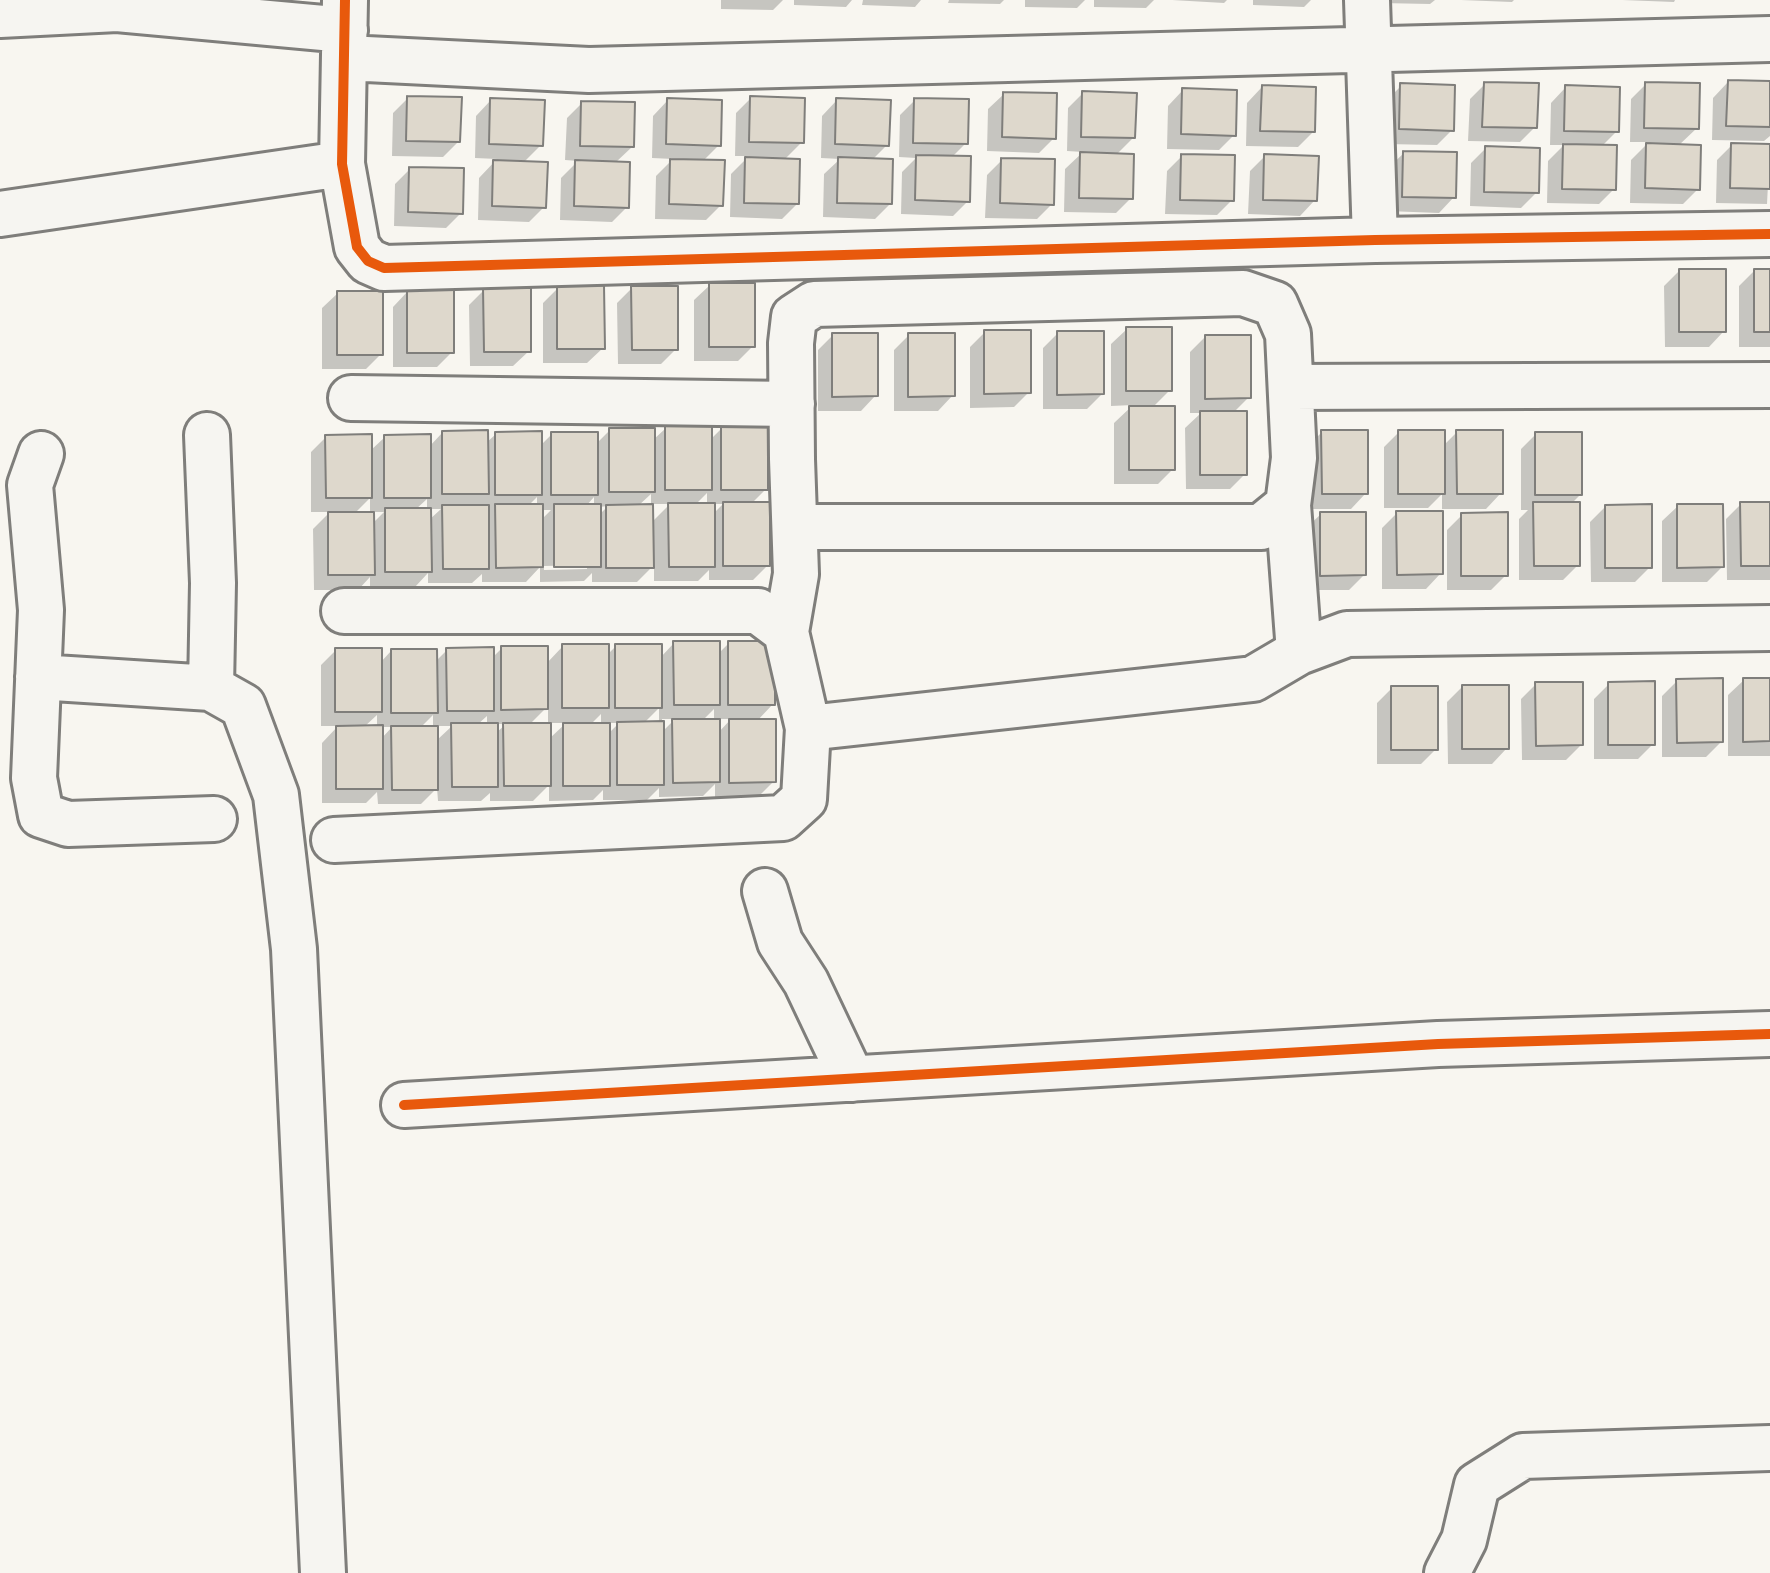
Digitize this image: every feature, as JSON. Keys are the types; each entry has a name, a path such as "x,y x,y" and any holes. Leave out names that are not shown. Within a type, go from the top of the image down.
{"street":[{"path":"1367,0 1375,240"},
{"path":"0,15 117,9 345,29 589,70 1368,47 1770,39"},
{"path":"345,29 342,164 357,247 368,261 384,268 1375,240 1770,234"},
{"path":"0,214 342,164"},
{"path":"334,840 783,818 804,799 808,728 786,632 796,574 792,404 794,317 814,304 1243,293 1275,304 1288,334 1294,458 1288,505 1299,652"},
{"path":"1291,387 1770,385"},
{"path":"351,398 792,404"},
{"path":"207,435 213,583 211,688"},
{"path":"41,454 30,485 41,610 34,778 41,815 68,824 214,819"},
{"path":"795,527 1261,527 1288,505"},
{"path":"344,611 758,611 786,632"},
{"path":"808,728 1253,679 1299,652 1347,634 1770,628"},
{"path":"38,677 211,688 243,706 276,795 294,949 323,1573"},
{"path":"765,891 780,942 806,982 852,1079"},
{"path":"404,1105 1438,1044 1770,1034"},
{"path":"1447,1573 1464,1540 1477,1485 1523,1456 1770,1448"}],"building":[{"path":"1728,80 1770,81 1770,127 1726,126"},
{"path":"1484,82 1539,83 1537,128 1482,127"},
{"path":"1645,82 1700,83 1699,129 1644,128"},
{"path":"1400,83 1455,85 1454,131 1399,129"},
{"path":"1262,85 1316,87 1315,132 1260,131"},
{"path":"1565,85 1620,87 1619,132 1564,131"},
{"path":"1182,88 1237,90 1236,136 1181,134"},
{"path":"1082,91 1137,93 1135,138 1081,137"},
{"path":"1003,92 1057,93 1056,139 1002,137"},
{"path":"407,96 462,97 460,142 406,141"},
{"path":"750,96 805,98 804,143 749,142"},
{"path":"490,98 545,100 543,146 489,144"},
{"path":"667,98 722,100 721,146 666,144"},
{"path":"836,98 891,100 889,146 835,144"},
{"path":"914,98 969,99 968,144 913,143"},
{"path":"581,101 635,102 634,147 580,146"},
{"path":"1646,143 1701,145 1700,190 1645,188"},
{"path":"1731,143 1770,144 1770,189 1730,188"},
{"path":"1563,144 1617,145 1616,190 1562,189"},
{"path":"1485,146 1540,148 1539,193 1484,192"},
{"path":"1403,151 1457,152 1456,198 1402,197"},
{"path":"1080,152 1134,154 1133,199 1079,198"},
{"path":"1181,154 1235,155 1234,201 1180,200"},
{"path":"1264,154 1319,156 1317,201 1263,200"},
{"path":"916,155 971,156 970,202 915,200"},
{"path":"745,157 800,159 799,204 744,203"},
{"path":"838,157 893,159 892,204 837,203"},
{"path":"1001,158 1055,159 1054,205 1000,203"},
{"path":"670,159 725,160 723,206 669,204"},
{"path":"493,160 548,162 546,208 492,206"},
{"path":"575,160 630,162 629,208 574,206"},
{"path":"409,167 464,168 463,214 408,212"},
{"path":"1679,269 1726,269 1726,332 1679,332"},
{"path":"1754,269 1770,269 1770,332 1754,332"},
{"path":"709,283 755,283 755,347 709,347"},
{"path":"604,285 605,349 557,349 557,286"},
{"path":"631,286 678,286 678,350 632,350"},
{"path":"483,288 531,288 531,352 484,352"},
{"path":"407,289 454,289 454,353 407,353"},
{"path":"337,291 383,291 383,355 337,355"},
{"path":"1126,327 1172,327 1172,391 1126,391"},
{"path":"984,330 1031,330 1031,393 984,394"},
{"path":"1057,331 1104,331 1104,394 1057,395"},
{"path":"832,333 878,333 878,396 832,397"},
{"path":"908,333 955,333 955,396 908,397"},
{"path":"1205,335 1251,335 1251,398 1205,399"},
{"path":"1129,406 1175,406 1175,470 1129,470"},
{"path":"1200,411 1247,411 1247,475 1200,475"},
{"path":"665,426 712,426 712,490 665,490"},
{"path":"721,426 768,426 768,490 721,490"},
{"path":"609,428 655,428 655,492 609,492"},
{"path":"488,430 489,494 442,494 442,431"},
{"path":"1321,430 1368,430 1368,494 1322,494"},
{"path":"1398,430 1445,430 1445,494 1398,494"},
{"path":"1456,430 1503,430 1503,494 1457,494"},
{"path":"542,431 542,495 495,495 495,432"},
{"path":"551,432 598,432 598,495 551,495"},
{"path":"1535,432 1582,432 1582,495 1535,495"},
{"path":"372,434 372,498 326,498 325,435"},
{"path":"431,434 431,498 384,498 384,435"},
{"path":"723,502 770,502 770,566 723,566"},
{"path":"1533,502 1580,502 1580,566 1534,566"},
{"path":"1740,502 1770,502 1770,566 1741,566"},
{"path":"668,503 715,503 715,567 669,567"},
{"path":"495,504 543,504 543,567 496,568"},
{"path":"554,504 601,504 601,567 554,567"},
{"path":"653,504 654,568 606,568 606,505"},
{"path":"1652,504 1652,568 1605,568 1605,505"},
{"path":"1677,504 1723,504 1724,567 1677,568"},
{"path":"442,505 489,505 489,569 443,569"},
{"path":"385,508 431,508 432,572 385,572"},
{"path":"1396,511 1443,511 1443,574 1397,575"},
{"path":"328,512 374,512 375,575 328,575"},
{"path":"1320,512 1366,512 1366,575 1320,576"},
{"path":"1508,512 1508,576 1461,576 1461,513"},
{"path":"673,641 720,641 720,705 674,705"},
{"path":"728,641 775,641 775,705 728,705"},
{"path":"562,644 609,644 609,708 562,708"},
{"path":"615,644 662,644 662,708 615,708"},
{"path":"501,646 548,646 548,709 501,710"},
{"path":"494,647 494,711 447,711 446,648"},
{"path":"335,648 382,648 382,712 335,712"},
{"path":"391,649 437,649 438,713 391,713"},
{"path":"1723,678 1723,742 1677,743 1676,679"},
{"path":"1743,678 1770,678 1770,741 1743,742"},
{"path":"1655,681 1655,745 1608,745 1608,682"},
{"path":"1535,682 1583,682 1583,745 1536,746"},
{"path":"1462,685 1509,685 1509,749 1462,749"},
{"path":"1391,686 1438,686 1438,750 1391,750"},
{"path":"672,719 720,719 720,782 673,783"},
{"path":"729,719 776,719 776,782 729,783"},
{"path":"664,721 664,785 617,785 617,722"},
{"path":"451,723 498,723 498,787 452,787"},
{"path":"503,723 551,723 551,786 504,786"},
{"path":"563,723 610,723 610,786 563,786"},
{"path":"383,725 383,789 336,789 336,726"},
{"path":"391,726 438,726 438,790 392,790"}],"cycle path":[{"path":"345,0 342,164 357,247 368,261 384,268 1375,240 1770,234"},
{"path":"404,1105 1438,1044 1770,1034"}]}
